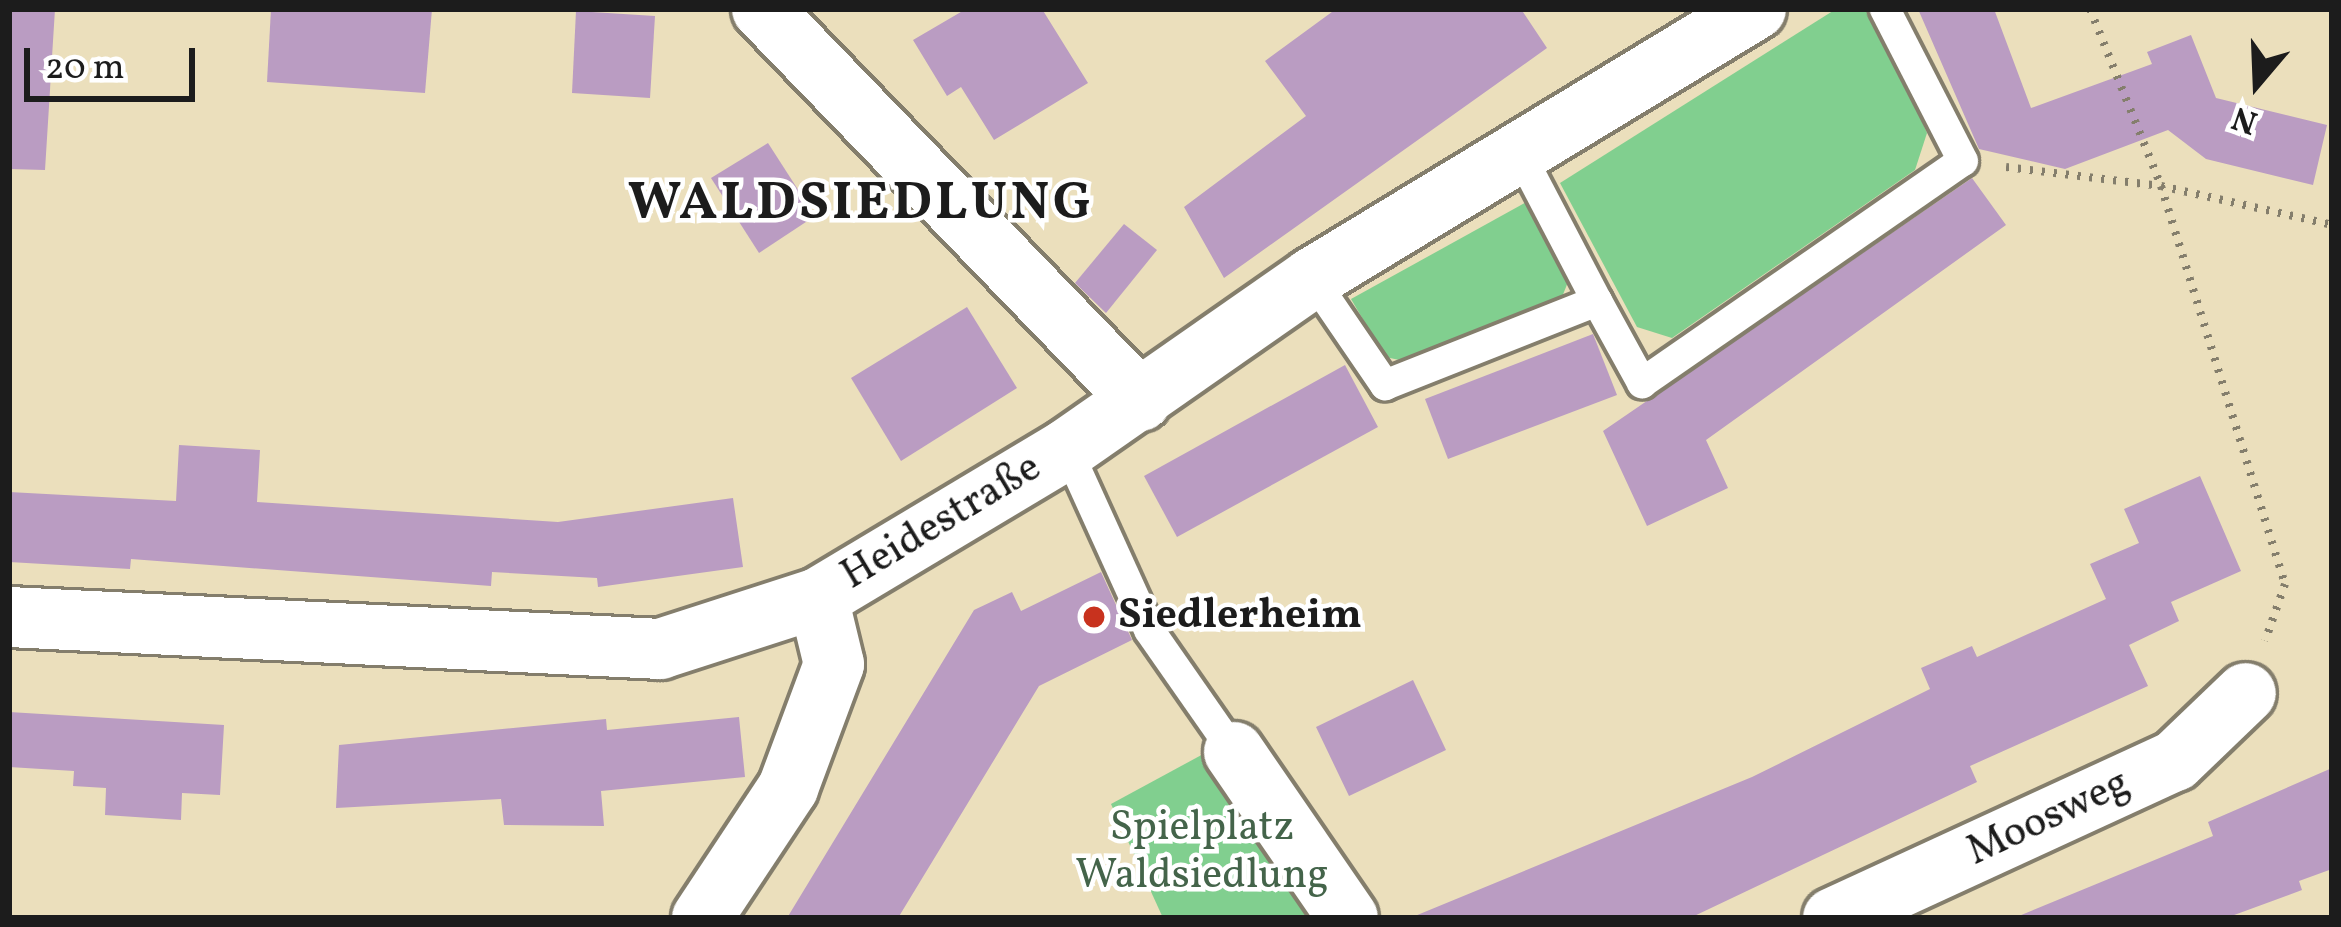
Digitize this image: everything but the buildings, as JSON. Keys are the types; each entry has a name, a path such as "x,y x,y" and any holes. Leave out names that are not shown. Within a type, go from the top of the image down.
{"street":[{"path":"762,9 1141,401"},
{"name":"Heidestraße","path":"9,617 660,650 818,598 1141,401 1312,278 1756,9"},
{"path":"702,918 788,788 834,664 818,598"},
{"name":"Moosweg","path":"1833,918 2175,761 2246,693"},
{"path":"1234,752 1348,918"}],"lane":[{"path":"1518,150 1642,382 1963,161 1885,9"},
{"path":"1312,278 1385,385 1597,301"},
{"path":"1067,448 1149,630 1234,752"}],"path":[{"path":"2090,9 2162,186 2284,584 2246,693"},
{"path":"1963,161 2162,186 2332,225"}],"green space":[{"path":"1836,9 1875,9 1927,133 1915,170 1672,338 1637,327 1560,183"},
{"path":"1532,199 1572,272 1558,307 1414,363 1385,357 1351,299"},
{"name":"Spielplatz Waldsiedlung","path":"1207,752 1322,918 1163,918 1111,804"}],"place":[{"name":"Siedlerheim","path":"1094,617"}],"district":[{"name":"WALDSIEDLUNG","path":"861,205"}]}
